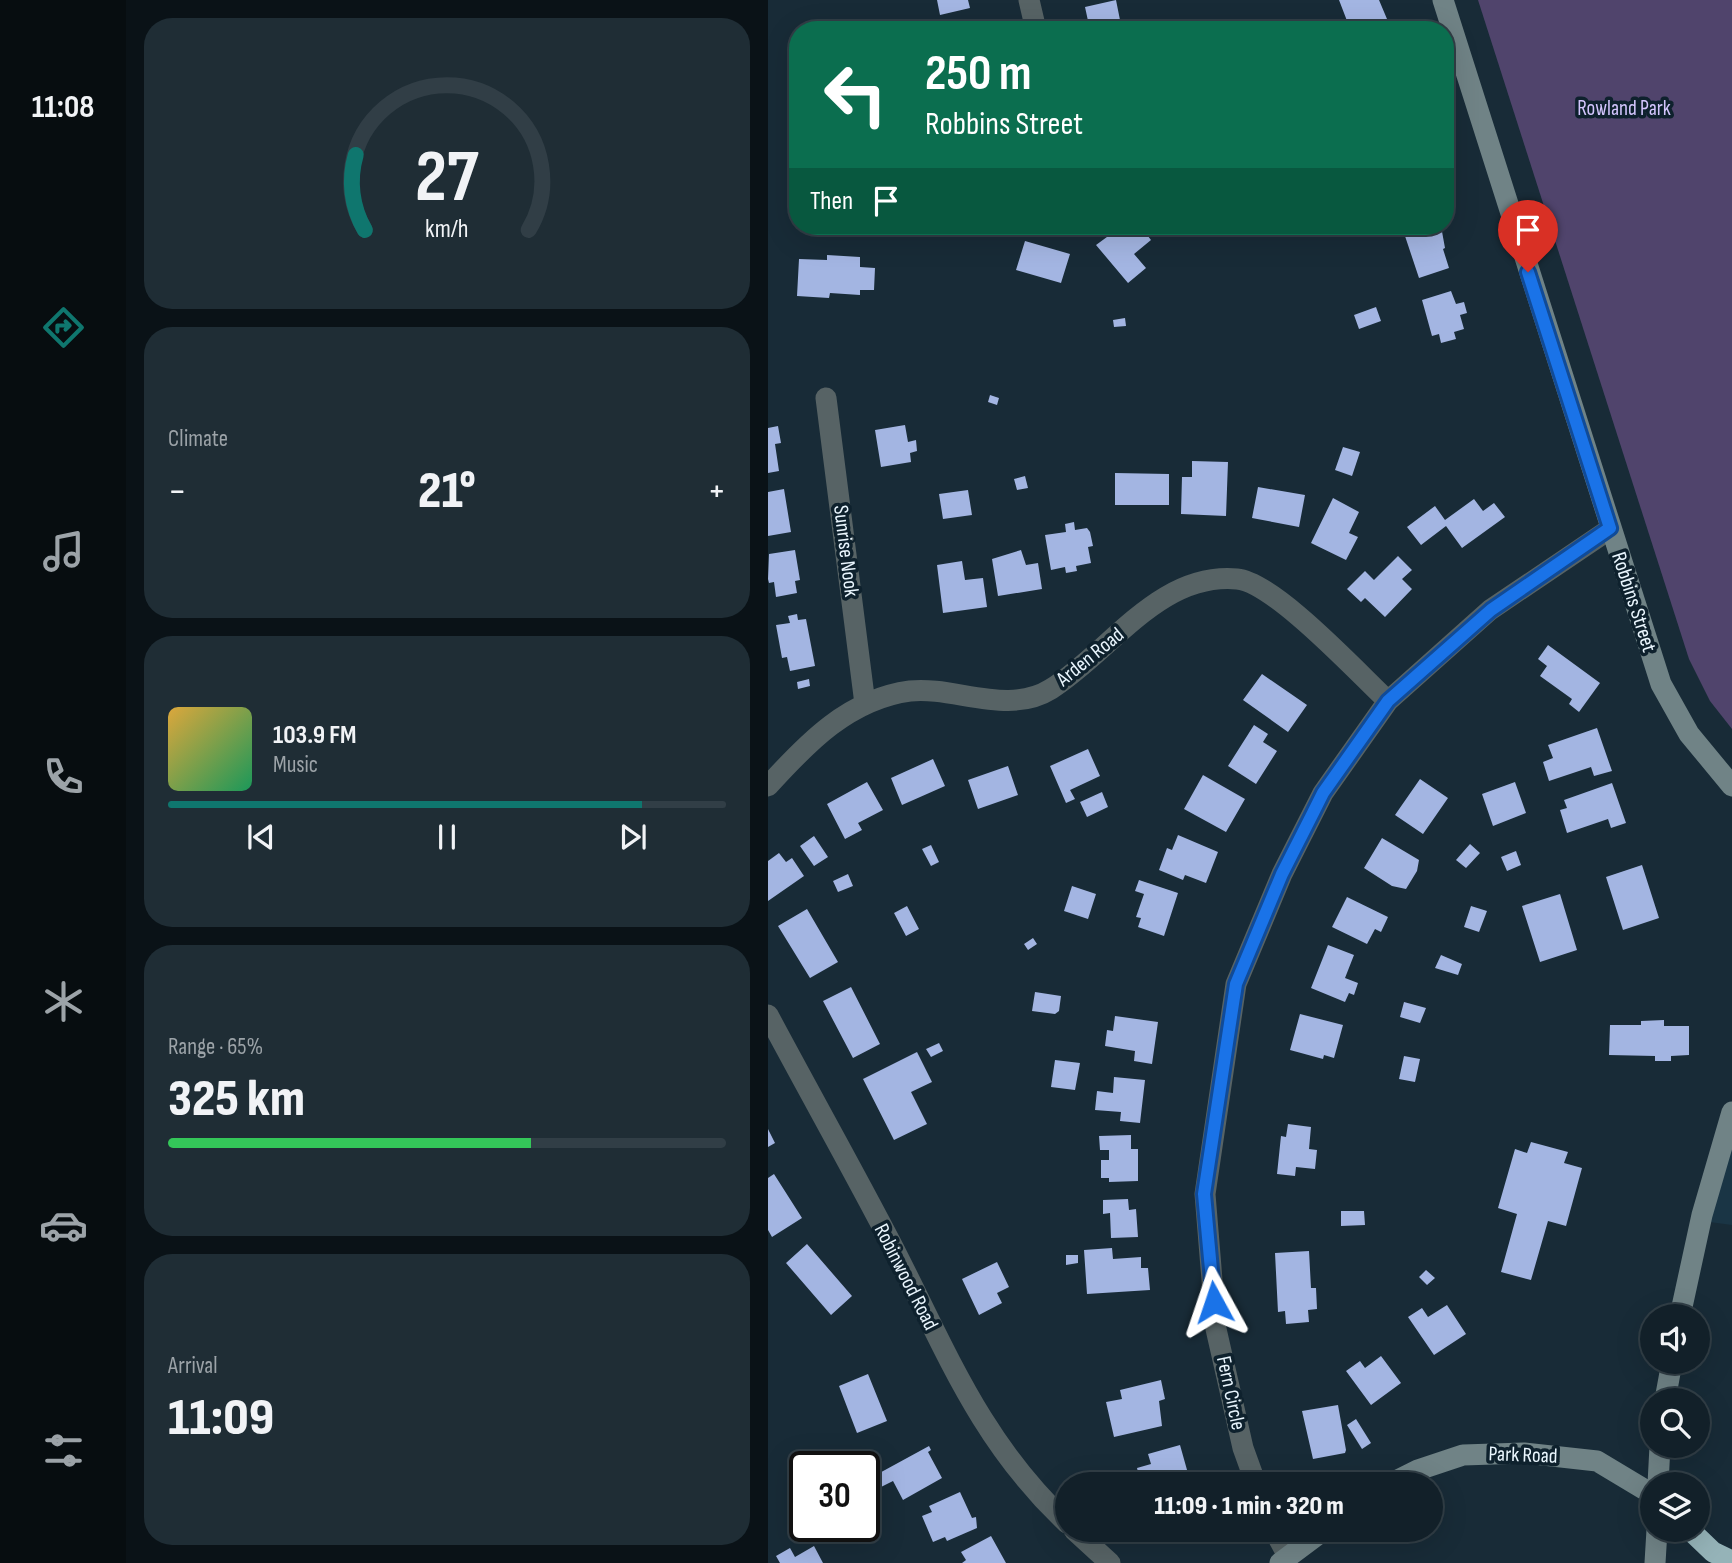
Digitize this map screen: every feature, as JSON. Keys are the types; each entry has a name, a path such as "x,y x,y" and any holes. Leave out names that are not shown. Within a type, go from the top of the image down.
{"highway":[{"path":"1703,1542 1713,1552 1732,1560"}],"street":[{"path":"1029,0 1034,21"},
{"name":"Robbins Street","path":"1443,0 1450,21"},
{"name":"Robbins Street","path":"1454,35 1610,528 1666,695 1689,734 1732,786"},
{"name":"Sunrise Nook","path":"826,398 865,704"},
{"name":"Fern Circle","path":"1252,1472 1243,1448 1217,1329 1204,1194 1236,984 1282,874 1323,793 1388,701 1491,610 1610,528"},
{"name":"Arden Road","path":"768,786 823,729 865,704 911,691 1005,701 1049,691 1150,608 1193,582 1239,579 1276,597 1388,701"},
{"name":"Robinwood Road","path":"768,1015 892,1247 951,1366 993,1438 1034,1491 1055,1511"},
{"path":"1683,1304 1702,1215 1732,1112"},
{"name":"Park Road","path":"1414,1472 1463,1455 1524,1452 1597,1461 1640,1487"},
{"path":"1087,1542 1110,1563"},
{"path":"1278,1542 1284,1560 1308,1542"},
{"path":"1655,1563 1656,1542"}],"shaded area":[{"path":"1732,1120 1732,1225 1702,1221"}],"green space":[{"name":"Rowland Park","path":"1478,0 1732,0 1732,729 1710,701 1689,659"}],"building":[{"path":"937,0 968,0 970,8 940,15"},
{"path":"1116,0 1120,21 1088,21 1085,7"},
{"path":"1339,0 1379,0 1387,19 1382,21 1347,21"},
{"path":"1110,235 1147,235 1151,240 1134,254 1146,268 1128,283 1096,245"},
{"path":"1405,235 1443,235 1443,249 1449,268 1419,278"},
{"path":"1025,241 1070,254 1061,283 1016,270"},
{"path":"827,255 860,257 860,267 875,268 874,290 860,290 860,295 830,293 829,298 797,296 799,259 827,260"},
{"path":"1451,291 1456,304 1464,302 1467,313 1460,315 1464,329 1454,332 1456,339 1441,343 1439,334 1432,336 1422,300"},
{"path":"1376,307 1381,321 1359,329 1354,315"},
{"path":"1125,318 1126,326 1114,327 1113,320"},
{"path":"990,395 999,398 997,405 988,402"},
{"path":"905,425 908,442 916,440 917,451 910,453 911,462 881,467 875,430"},
{"path":"778,426 781,443 775,444 779,471 768,473 768,428"},
{"path":"1343,447 1360,452 1352,476 1335,470"},
{"path":"1192,461 1228,462 1226,516 1181,514 1182,477 1192,477"},
{"path":"1115,473 1169,474 1169,505 1115,505"},
{"path":"1025,476 1028,488 1017,490 1014,479"},
{"path":"1258,487 1305,495 1299,527 1252,518"},
{"path":"784,489 791,532 768,536 768,492"},
{"path":"968,490 972,515 943,519 939,494"},
{"path":"1333,498 1359,512 1349,533 1358,537 1346,560 1311,543"},
{"path":"1474,499 1483,511 1494,503 1505,517 1462,548 1446,526 1421,545 1407,527 1435,506 1445,520"},
{"path":"1074,522 1075,530 1087,528 1090,532 1093,546 1088,547 1091,563 1076,566 1077,571 1066,573 1065,567 1051,570 1045,535 1066,532 1065,524"},
{"path":"795,550 800,580 795,581 797,593 776,597 774,582 769,583 768,579 769,554"},
{"path":"1021,550 1026,565 1038,563 1042,589 998,596 992,559"},
{"path":"1398,556 1412,570 1402,579 1412,589 1385,617 1365,598 1361,602 1347,589 1365,571 1374,580"},
{"path":"962,561 965,580 983,578 987,607 943,613 937,565"},
{"path":"797,614 798,620 806,619 815,666 790,671 787,657 782,658 776,625 790,623 788,616"},
{"path":"1548,645 1600,683 1579,712 1569,704 1572,699 1540,676 1547,666 1538,659"},
{"path":"1262,674 1307,705 1288,732 1243,700"},
{"path":"809,679 810,686 798,689 797,682"},
{"path":"1254,725 1268,734 1263,742 1277,751 1256,784 1228,766"},
{"path":"1597,728 1612,771 1594,776 1591,767 1549,781 1543,762 1553,758 1548,745"},
{"path":"1088,749 1100,776 1070,790 1075,799 1066,803 1050,766"},
{"path":"933,759 945,786 902,805 891,778"},
{"path":"1008,766 1018,795 978,809 968,780"},
{"path":"1203,775 1245,799 1226,832 1184,809"},
{"path":"1420,779 1448,798 1423,834 1395,815"},
{"path":"867,782 883,810 858,823 862,830 845,839 827,804"},
{"path":"1515,782 1526,813 1493,826 1482,794"},
{"path":"1612,783 1626,823 1611,828 1608,819 1567,833 1560,810 1567,808 1564,800"},
{"path":"1102,792 1108,807 1087,817 1080,802"},
{"path":"1178,835 1218,852 1206,883 1185,875 1183,880 1159,870 1167,848 1172,850"},
{"path":"814,836 828,857 814,866 800,846"},
{"path":"1382,838 1419,860 1417,871 1406,889 1392,886 1364,868"},
{"path":"1470,844 1480,853 1466,868 1456,860"},
{"path":"931,845 939,862 931,866 922,849"},
{"path":"1516,851 1521,865 1507,871 1501,857"},
{"path":"779,853 786,862 792,858 804,876 768,901 768,861"},
{"path":"1642,865 1659,918 1623,930 1606,877"},
{"path":"848,874 853,886 838,892 833,881"},
{"path":"1139,880 1178,893 1164,936 1138,927 1141,918 1136,917 1144,894 1135,891"},
{"path":"1072,886 1096,894 1088,919 1064,911"},
{"path":"1560,894 1577,950 1540,962 1522,906"},
{"path":"1347,897 1388,917 1381,932 1375,929 1367,944 1332,927"},
{"path":"907,906 919,929 906,936 894,913"},
{"path":"1471,906 1487,911 1479,932 1464,927"},
{"path":"807,909 838,962 810,978 778,926"},
{"path":"1033,938 1037,944 1028,950 1024,944"},
{"path":"1328,945 1354,955 1345,978 1358,983 1354,995 1349,993 1345,1002 1311,988"},
{"path":"1441,955 1462,964 1458,975 1435,968"},
{"path":"851,987 880,1044 853,1058 823,1001"},
{"path":"1035,992 1061,996 1059,1011 1055,1014 1032,1011"},
{"path":"1404,1002 1426,1008 1420,1023 1400,1017"},
{"path":"1300,1014 1343,1025 1334,1058 1324,1055 1323,1059 1290,1050"},
{"path":"1115,1016 1158,1022 1152,1064 1134,1061 1135,1051 1105,1046 1107,1030 1113,1031"},
{"path":"1664,1020 1664,1026 1689,1026 1689,1055 1671,1056 1671,1061 1655,1061 1655,1056 1609,1055 1610,1025 1641,1025 1641,1021"},
{"path":"939,1043 943,1051 931,1057 926,1049"},
{"path":"917,1052 932,1082 911,1092 927,1124 894,1140 863,1079"},
{"path":"1404,1056 1420,1059 1415,1082 1399,1079"},
{"path":"1055,1060 1080,1063 1075,1090 1051,1087"},
{"path":"1114,1077 1145,1080 1140,1123 1120,1121 1121,1112 1095,1110 1097,1091 1113,1093"},
{"path":"1288,1124 1311,1127 1309,1149 1317,1150 1315,1169 1296,1167 1295,1176 1277,1174 1281,1136 1286,1137"},
{"path":"768,1129 775,1143 768,1147"},
{"path":"1131,1135 1131,1149 1138,1149 1138,1181 1109,1182 1109,1178 1101,1178 1101,1160 1109,1160 1109,1150 1100,1150 1099,1136"},
{"path":"1531,1142 1568,1152 1564,1163 1582,1168 1566,1226 1548,1221 1531,1280 1501,1272 1517,1214 1498,1208 1515,1149 1527,1153"},
{"path":"774,1174 802,1218 772,1237 768,1230 768,1178"},
{"path":"1128,1199 1129,1210 1136,1209 1138,1237 1111,1238 1110,1213 1103,1214 1103,1200"},
{"path":"1341,1211 1364,1211 1365,1225 1341,1226"},
{"path":"807,1244 852,1296 831,1315 786,1263"},
{"path":"1112,1248 1113,1259 1141,1257 1141,1268 1148,1268 1150,1290 1087,1294 1084,1250"},
{"path":"1309,1251 1311,1288 1316,1288 1317,1309 1308,1310 1309,1322 1286,1324 1285,1311 1278,1312 1275,1253"},
{"path":"1066,1255 1078,1255 1078,1263 1066,1265"},
{"path":"997,1262 1009,1287 997,1293 1002,1303 979,1315 962,1279"},
{"path":"1426,1270 1435,1278 1427,1285 1419,1277"},
{"path":"1447,1305 1466,1334 1434,1355 1408,1317 1422,1308 1428,1317"},
{"path":"1381,1356 1401,1383 1371,1405 1346,1371 1360,1361 1365,1368"},
{"path":"868,1374 887,1421 857,1433 839,1386"},
{"path":"1161,1380 1165,1399 1159,1401 1162,1426 1114,1437 1106,1402 1122,1399 1120,1390"},
{"path":"1338,1405 1345,1453 1313,1459 1302,1411"},
{"path":"1356,1419 1371,1443 1362,1449 1347,1425"},
{"path":"1180,1445 1188,1472 1138,1472 1137,1468 1151,1464 1148,1454"},
{"path":"929,1446 931,1450 928,1452 942,1478 903,1500 893,1481 881,1487 880,1473"},
{"path":"960,1492 972,1518 976,1517 977,1528 947,1541 945,1537 933,1542 922,1516 932,1512 929,1506"},
{"path":"991,1536 1006,1563 962,1563 966,1560 961,1552"},
{"path":"814,1546 823,1563 780,1563 776,1556 790,1548 795,1557"}],"route":[{"path":"1214,1302 1204,1194 1236,984 1282,874 1323,793 1388,701 1491,610 1610,528 1528,272"}]}
